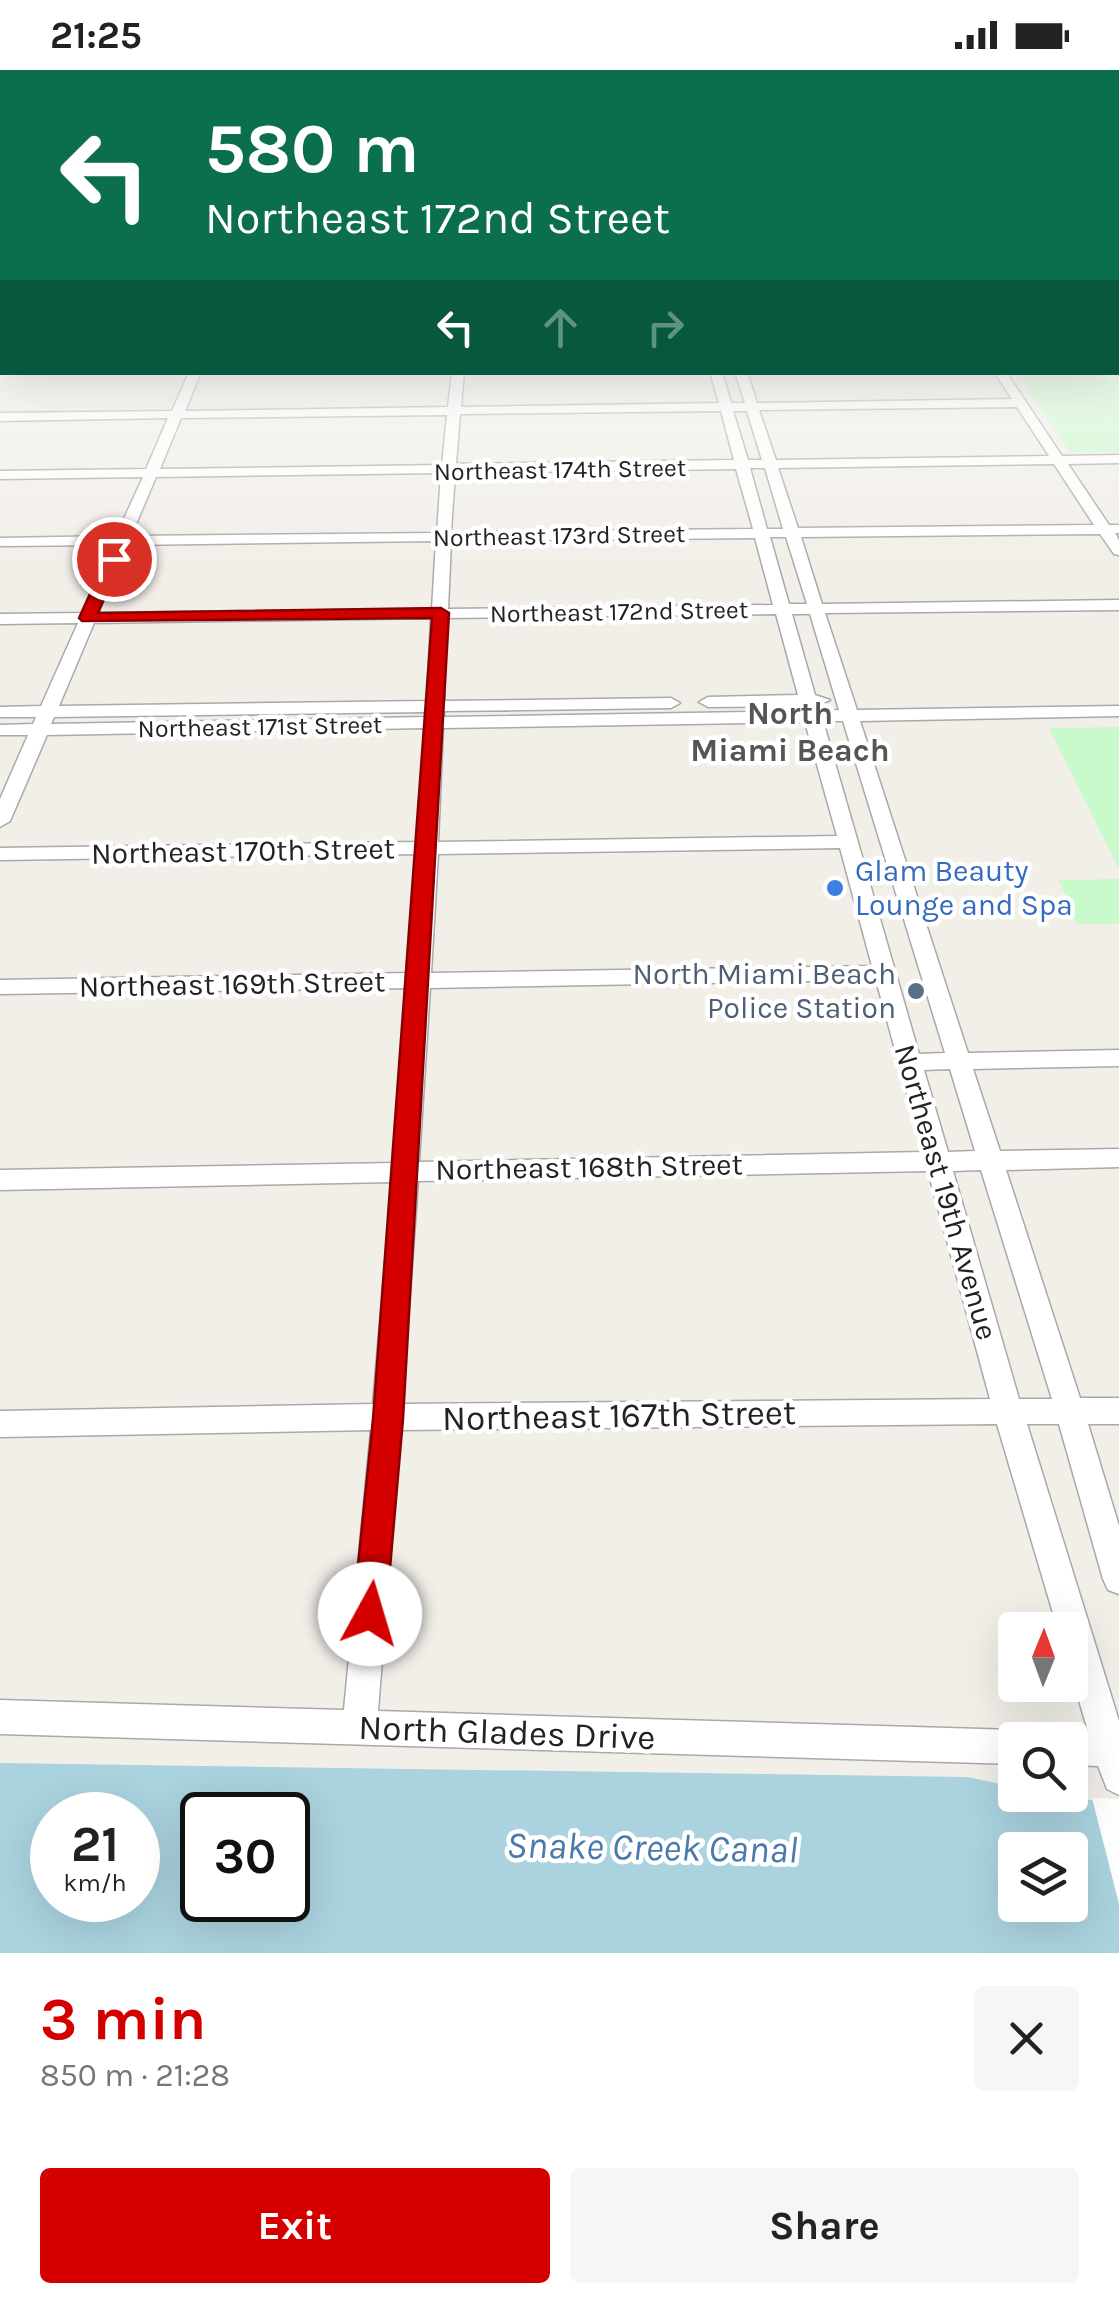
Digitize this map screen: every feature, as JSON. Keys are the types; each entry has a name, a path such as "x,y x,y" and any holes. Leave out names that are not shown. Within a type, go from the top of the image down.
{"street":[{"path":"0,821 186,391"},
{"path":"359,1728 406,1171 428,849 443,536 456,391"},
{"name":"Northeast 19th Avenue","path":"721,391 1008,1411 1115,1763"},
{"name":"Northeast 19th Avenue","path":"747,391 1070,1411 1119,1579"},
{"path":"1013,391 1111,529 1119,551"},
{"path":"0,417 1021,403"},
{"name":"Northeast 174th Street","path":"0,475 1119,459"},
{"name":"Northeast 173rd Street","path":"0,542 1111,529"},
{"name":"Northeast 172nd Street","path":"0,618 1119,605"},
{"name":"Northeast 171st Street","path":"846,708 1119,697"},
{"name":"Northeast 171st Street","path":"0,712 435,714 811,708 1119,711"},
{"name":"Northeast 171st Street","path":"0,730 435,714"},
{"path":"822,749 858,749"},
{"name":"Northeast 170th Street","path":"0,854 846,842"},
{"path":"862,896 905,895"},
{"name":"Northeast 169th Street","path":"0,987 884,973"},
{"path":"909,1062 1119,1058"},
{"name":"Northeast 168th Street","path":"0,1180 1119,1158"},
{"name":"Northeast 167th Street","path":"0,1424 551,1414 1119,1411"},
{"name":"North Glades Drive","path":"0,1717 998,1747"},
{"path":"1088,1754 1115,1763"}],"green space":[{"path":"1029,391 1119,391 1119,452 1071,453"},
{"path":"1119,727 1119,869 1049,728"},
{"path":"1119,879 1119,924 1076,924 1059,880"}],"water":[{"name":"Snake Creek Canal","path":"0,1763 967,1777 998,1783 998,1812 1088,1812 1088,1800 1119,1804 1119,1953 0,1953"}],"pier":[{"path":"1092,1798 1119,1799 1119,1904"}],"place":[{"name":"Glam Beauty Lounge and Spa","path":"835,888"},
{"name":"North Miami Beach Police Station","path":"916,991"}],"district":[{"name":"North Miami Beach","path":"790,732"}],"route":[{"path":"114,559 88,618 441,613 406,1171 370,1614"}]}
